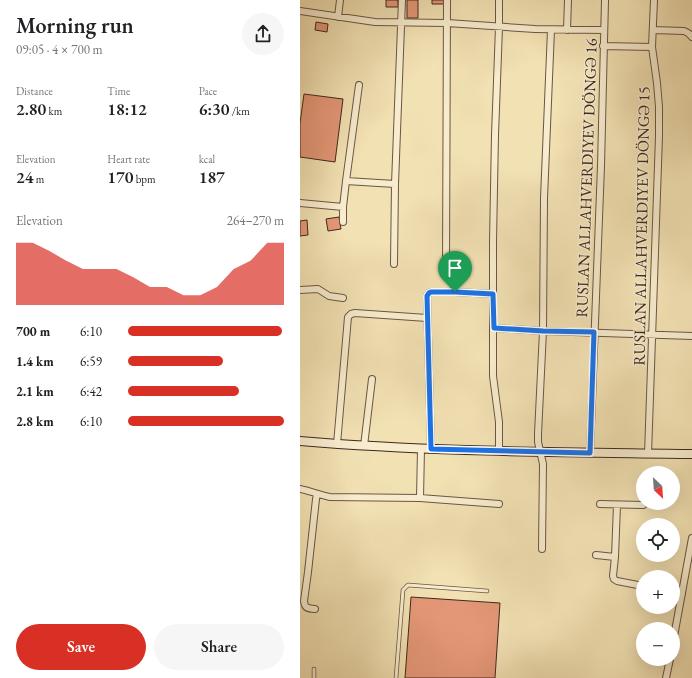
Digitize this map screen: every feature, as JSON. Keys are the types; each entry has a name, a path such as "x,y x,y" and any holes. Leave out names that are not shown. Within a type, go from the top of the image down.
{"street":[{"path":"338,17 340,0"},
{"path":"394,264 395,184 402,0"},
{"path":"447,0 446,268 454,284 455,292"},
{"path":"499,0 495,135 493,294 494,376 499,422 499,451"},
{"path":"567,30 568,0"},
{"name":"RUSLAN ALLAHVERDIYEV DÖNGƏ 16","path":"590,453 601,166 605,0"},
{"name":"RUSLAN ALLAHVERDIYEV DÖNGƏ 15","path":"648,454 659,107 652,47 654,0"},
{"path":"300,12 367,22 447,23 552,30 604,30"},
{"path":"542,549 543,464 538,434 543,331 544,198 552,30"},
{"path":"653,30 684,31 692,37"},
{"path":"603,46 652,47"},
{"path":"344,222 343,207 359,85"},
{"path":"346,181 395,184"},
{"path":"300,203 343,207"},
{"path":"300,290 318,289 329,296 343,298"},
{"path":"431,449 427,296 431,292 493,294"},
{"path":"337,444 348,317 355,313 427,318"},
{"path":"494,328 692,336"},
{"path":"364,446 372,379"},
{"path":"300,441 421,449 692,454"},
{"path":"420,498 421,449"},
{"path":"300,489 330,497 420,498 499,504"},
{"path":"315,609 306,608 304,606 304,601 317,494"},
{"path":"600,504 636,505"},
{"path":"617,505 613,576 616,581 636,585"},
{"path":"677,622 692,538"},
{"path":"596,555 615,557"},
{"path":"666,678 669,666"}],"lane":[{"path":"396,678 403,590 408,585 487,591"},
{"path":"314,669 314,678"}],"building":[{"path":"386,0 398,0 398,7 386,7"},
{"path":"407,0 418,0 418,18 407,18"},
{"path":"432,0 444,0 444,4 432,4"},
{"path":"316,22 328,24 327,32 315,30"},
{"path":"304,94 343,99 335,162 300,157 300,123"},
{"path":"339,217 341,229 328,231 326,219"},
{"path":"307,220 308,235 300,236 300,221"},
{"path":"411,597 500,603 495,678 405,678"}],"route":[{"path":"431,292 455,292 493,294 494,328 594,332 590,453 431,449 427,296 431,292"}]}
